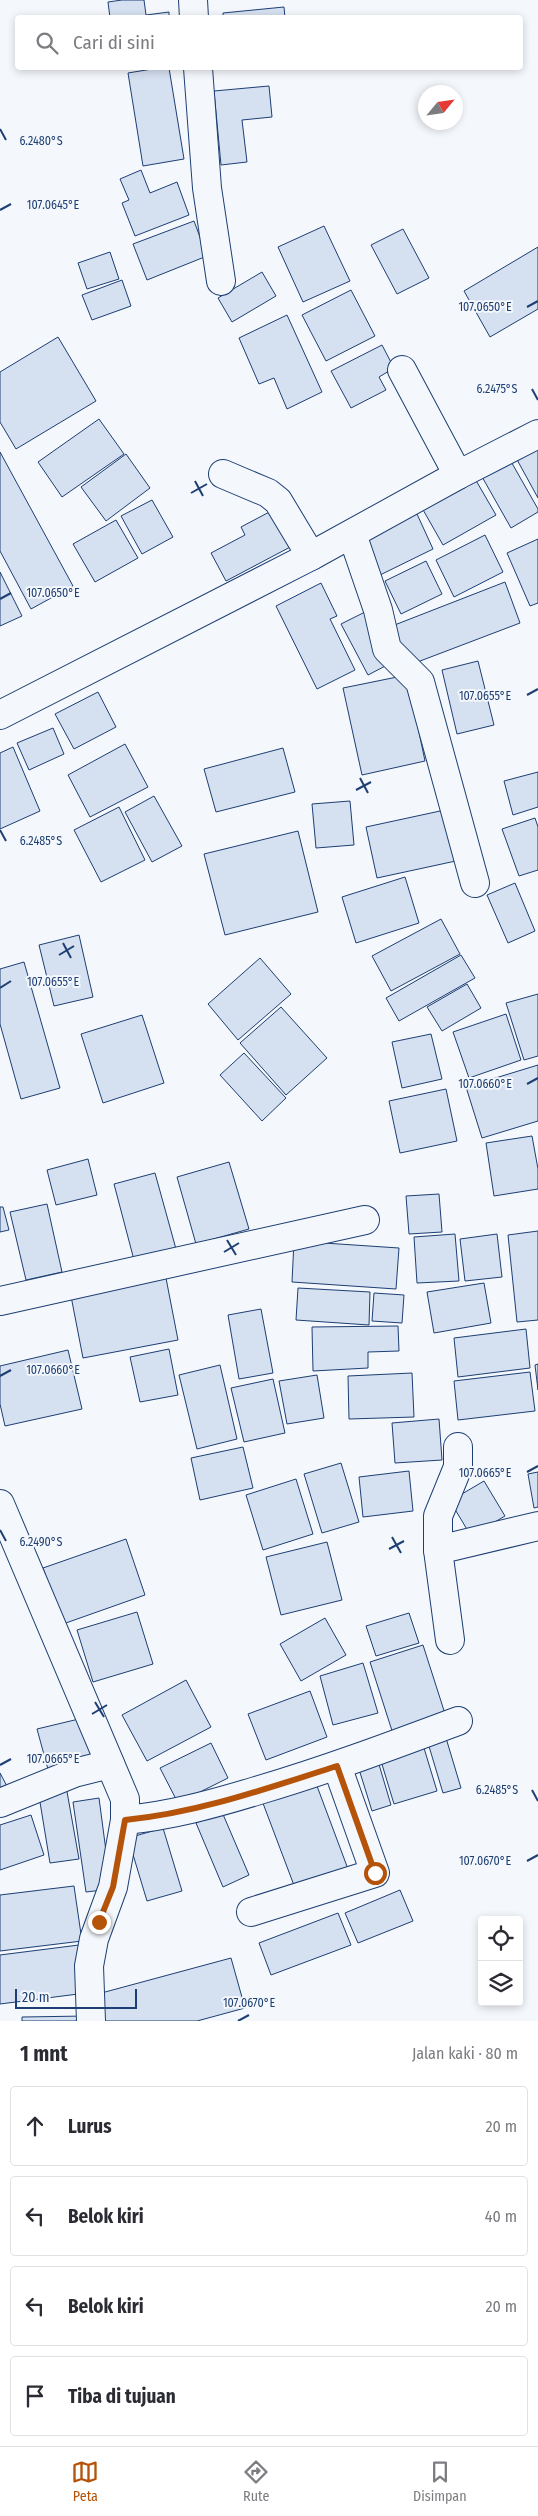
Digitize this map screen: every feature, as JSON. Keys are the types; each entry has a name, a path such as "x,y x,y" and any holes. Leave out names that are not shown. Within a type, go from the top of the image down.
{"street":[{"path":"192,0 194,15"},
{"path":"198,70 207,188 221,280"},
{"path":"402,370 458,475"},
{"path":"0,714 311,556 458,475 538,434"},
{"path":"223,474 268,493 278,501 311,556"},
{"path":"352,534 378,610 386,649 420,682 475,883"},
{"path":"0,1301 365,1220"},
{"path":"450,1640 438,1550 438,1516 458,1467 458,1447"},
{"path":"0,1504 125,1799 125,1820 113,1887 94,1939 89,1966 91,2021"},
{"path":"438,1550 538,1526"},
{"path":"125,1820 151,1818 206,1806 337,1766 458,1721"},
{"path":"0,1803 74,1773 110,1764"},
{"path":"251,1912 375,1873 337,1766"}],"building":[{"path":"144,0 146,15 110,15 108,2"},
{"path":"284,7 285,15 223,15 223,13"},
{"path":"169,12 169,15 146,15"},
{"path":"146,70 169,70 184,159 143,166 128,73"},
{"path":"269,86 272,117 242,120 247,162 221,165 214,91"},
{"path":"141,170 150,193 177,182 189,215 135,236 122,203 129,200 120,179"},
{"path":"194,221 207,256 147,280 133,244"},
{"path":"324,226 350,281 303,302 278,247"},
{"path":"403,229 429,278 397,294 371,245"},
{"path":"538,247 538,309 490,337 464,291"},
{"path":"110,252 119,279 87,289 78,263"},
{"path":"262,272 276,296 232,322 218,298"},
{"path":"122,280 131,306 92,320 82,295"},
{"path":"351,290 375,336 326,361 302,315"},
{"path":"287,315 322,392 287,409 274,378 259,384 239,338"},
{"path":"58,337 96,401 16,449 0,422 0,372"},
{"path":"382,345 394,368 379,377 386,390 351,408 331,371"},
{"path":"99,419 124,454 62,497 38,462"},
{"path":"538,444 538,498 515,456"},
{"path":"0,452 73,586 31,609 0,551"},
{"path":"126,454 150,488 106,521 81,487"},
{"path":"509,458 538,509 538,512 511,528 481,475"},
{"path":"474,477 496,515 443,545 422,508"},
{"path":"152,500 173,537 142,554 121,516"},
{"path":"275,509 294,545 226,581 211,553 245,535 241,527"},
{"path":"417,514 433,549 380,575 364,539"},
{"path":"116,520 138,558 95,582 73,544"},
{"path":"485,535 503,572 454,597 436,560"},
{"path":"538,539 538,603 530,606 507,553"},
{"path":"426,561 442,594 401,614 385,581"},
{"path":"0,572 22,616 0,626"},
{"path":"505,582 520,623 407,666 392,626"},
{"path":"321,583 337,616 330,619 355,670 317,689 276,606"},
{"path":"365,612 391,663 368,675 341,624"},
{"path":"478,661 494,725 457,734 442,670"},
{"path":"407,675 425,761 362,775 343,688"},
{"path":"98,692 116,727 74,749 55,714"},
{"path":"53,728 64,754 29,770 17,743"},
{"path":"125,744 148,787 90,817 68,775"},
{"path":"13,747 40,811 0,829 0,753"},
{"path":"283,748 295,792 216,812 204,769"},
{"path":"538,772 538,807 513,815 504,781"},
{"path":"154,796 182,846 152,862 125,812"},
{"path":"350,801 354,845 316,848 312,804"},
{"path":"119,807 145,860 101,882 74,830"},
{"path":"454,808 465,859 377,878 366,827"},
{"path":"535,818 538,827 538,870 519,876 502,829"},
{"path":"298,831 318,912 225,935 204,854"},
{"path":"405,877 419,923 356,943 342,897"},
{"path":"515,883 535,931 508,943 487,895"},
{"path":"441,919 460,954 391,991 372,956"},
{"path":"79,935 93,997 54,1006 39,945"},
{"path":"461,955 475,978 399,1021 386,998"},
{"path":"260,958 291,994 238,1040 208,1004"},
{"path":"24,962 60,1088 21,1099 0,1024 0,969"},
{"path":"467,984 481,1008 442,1031 427,1007"},
{"path":"538,994 538,1056 524,1060 506,1003"},
{"path":"281,1007 327,1058 286,1095 240,1043"},
{"path":"506,1014 521,1060 469,1078 453,1032"},
{"path":"142,1015 164,1083 103,1103 81,1034"},
{"path":"431,1034 442,1079 402,1088 392,1042"},
{"path":"244,1053 286,1098 262,1121 220,1075"},
{"path":"538,1065 538,1121 482,1138 466,1087"},
{"path":"446,1089 457,1141 400,1153 389,1101"},
{"path":"532,1136 538,1169 538,1189 494,1196 486,1143"},
{"path":"88,1159 97,1195 56,1205 47,1170"},
{"path":"229,1162 249,1229 196,1244 177,1177"},
{"path":"155,1173 176,1249 134,1260 114,1184"},
{"path":"439,1194 442,1232 409,1234 406,1196"},
{"path":"47,1204 62,1272 26,1280 10,1212"},
{"path":"0,1207 3,1207 9,1230 0,1232"},
{"path":"538,1231 538,1320 517,1322 508,1235"},
{"path":"455,1234 459,1281 417,1283 414,1237"},
{"path":"497,1234 502,1277 465,1281 460,1239"},
{"path":"294,1241 399,1248 396,1289 292,1282"},
{"path":"165,1273 178,1340 83,1358 70,1291"},
{"path":"484,1283 491,1323 434,1333 427,1292"},
{"path":"298,1288 370,1292 369,1325 296,1320"},
{"path":"374,1293 404,1295 402,1323 372,1321"},
{"path":"261,1309 273,1373 239,1379 228,1315"},
{"path":"398,1326 399,1351 368,1352 368,1368 313,1371 312,1327"},
{"path":"526,1329 530,1368 458,1377 454,1338"},
{"path":"169,1349 178,1395 140,1402 130,1357"},
{"path":"68,1350 82,1409 5,1426 0,1404 0,1366"},
{"path":"538,1364 538,1390 535,1365"},
{"path":"220,1365 237,1439 197,1449 179,1375"},
{"path":"530,1372 535,1411 458,1420 454,1381"},
{"path":"412,1373 414,1417 349,1419 348,1376"},
{"path":"317,1375 324,1418 287,1424 279,1381"},
{"path":"273,1379 285,1433 244,1442 231,1388"},
{"path":"439,1419 442,1460 395,1463 392,1423"},
{"path":"243,1447 253,1488 200,1500 191,1458"},
{"path":"341,1463 359,1522 322,1533 304,1474"},
{"path":"409,1471 413,1511 363,1517 359,1477"},
{"path":"538,1472 538,1507 534,1508 528,1474"},
{"path":"296,1479 313,1534 263,1550 246,1495"},
{"path":"484,1481 505,1516 471,1536 450,1501"},
{"path":"126,1539 145,1595 63,1624 43,1568"},
{"path":"327,1542 342,1600 281,1615 266,1557"},
{"path":"137,1612 153,1664 93,1682 77,1630"},
{"path":"409,1613 419,1643 376,1656 366,1626"},
{"path":"325,1618 346,1655 301,1681 280,1644"},
{"path":"423,1645 447,1720 394,1737 370,1662"},
{"path":"363,1663 378,1713 333,1725 320,1676"},
{"path":"186,1680 211,1727 147,1761 122,1715"},
{"path":"310,1691 327,1737 266,1760 248,1714"},
{"path":"83,1718 94,1762 49,1773 37,1729"},
{"path":"446,1738 461,1788 443,1793 428,1743"},
{"path":"211,1743 228,1778 178,1803 160,1768"},
{"path":"424,1748 437,1791 394,1804 381,1761"},
{"path":"378,1761 391,1805 372,1811 358,1766"},
{"path":"0,1773 8,1788 0,1792"},
{"path":"314,1778 348,1869 295,1888 261,1798"},
{"path":"66,1786 79,1859 50,1863 38,1790"},
{"path":"99,1798 111,1889 86,1892 73,1802"},
{"path":"222,1812 249,1875 223,1887 196,1823"},
{"path":"31,1815 44,1855 0,1870 0,1825"},
{"path":"163,1828 182,1891 147,1901 128,1838"},
{"path":"74,1886 82,1941 0,1951 0,1895"},
{"path":"400,1890 413,1921 358,1943 345,1913"},
{"path":"338,1913 351,1945 271,1975 259,1943"},
{"path":"79,1945 86,1993 0,2004 0,1955"},
{"path":"231,1958 245,2008 197,2021 101,2021 94,1995"},
{"path":"86,2016 86,2021 22,2021 22,2017"}],"route":[{"path":"99,1922 113,1887 125,1820 151,1818 206,1806 337,1766 375,1873"}]}
